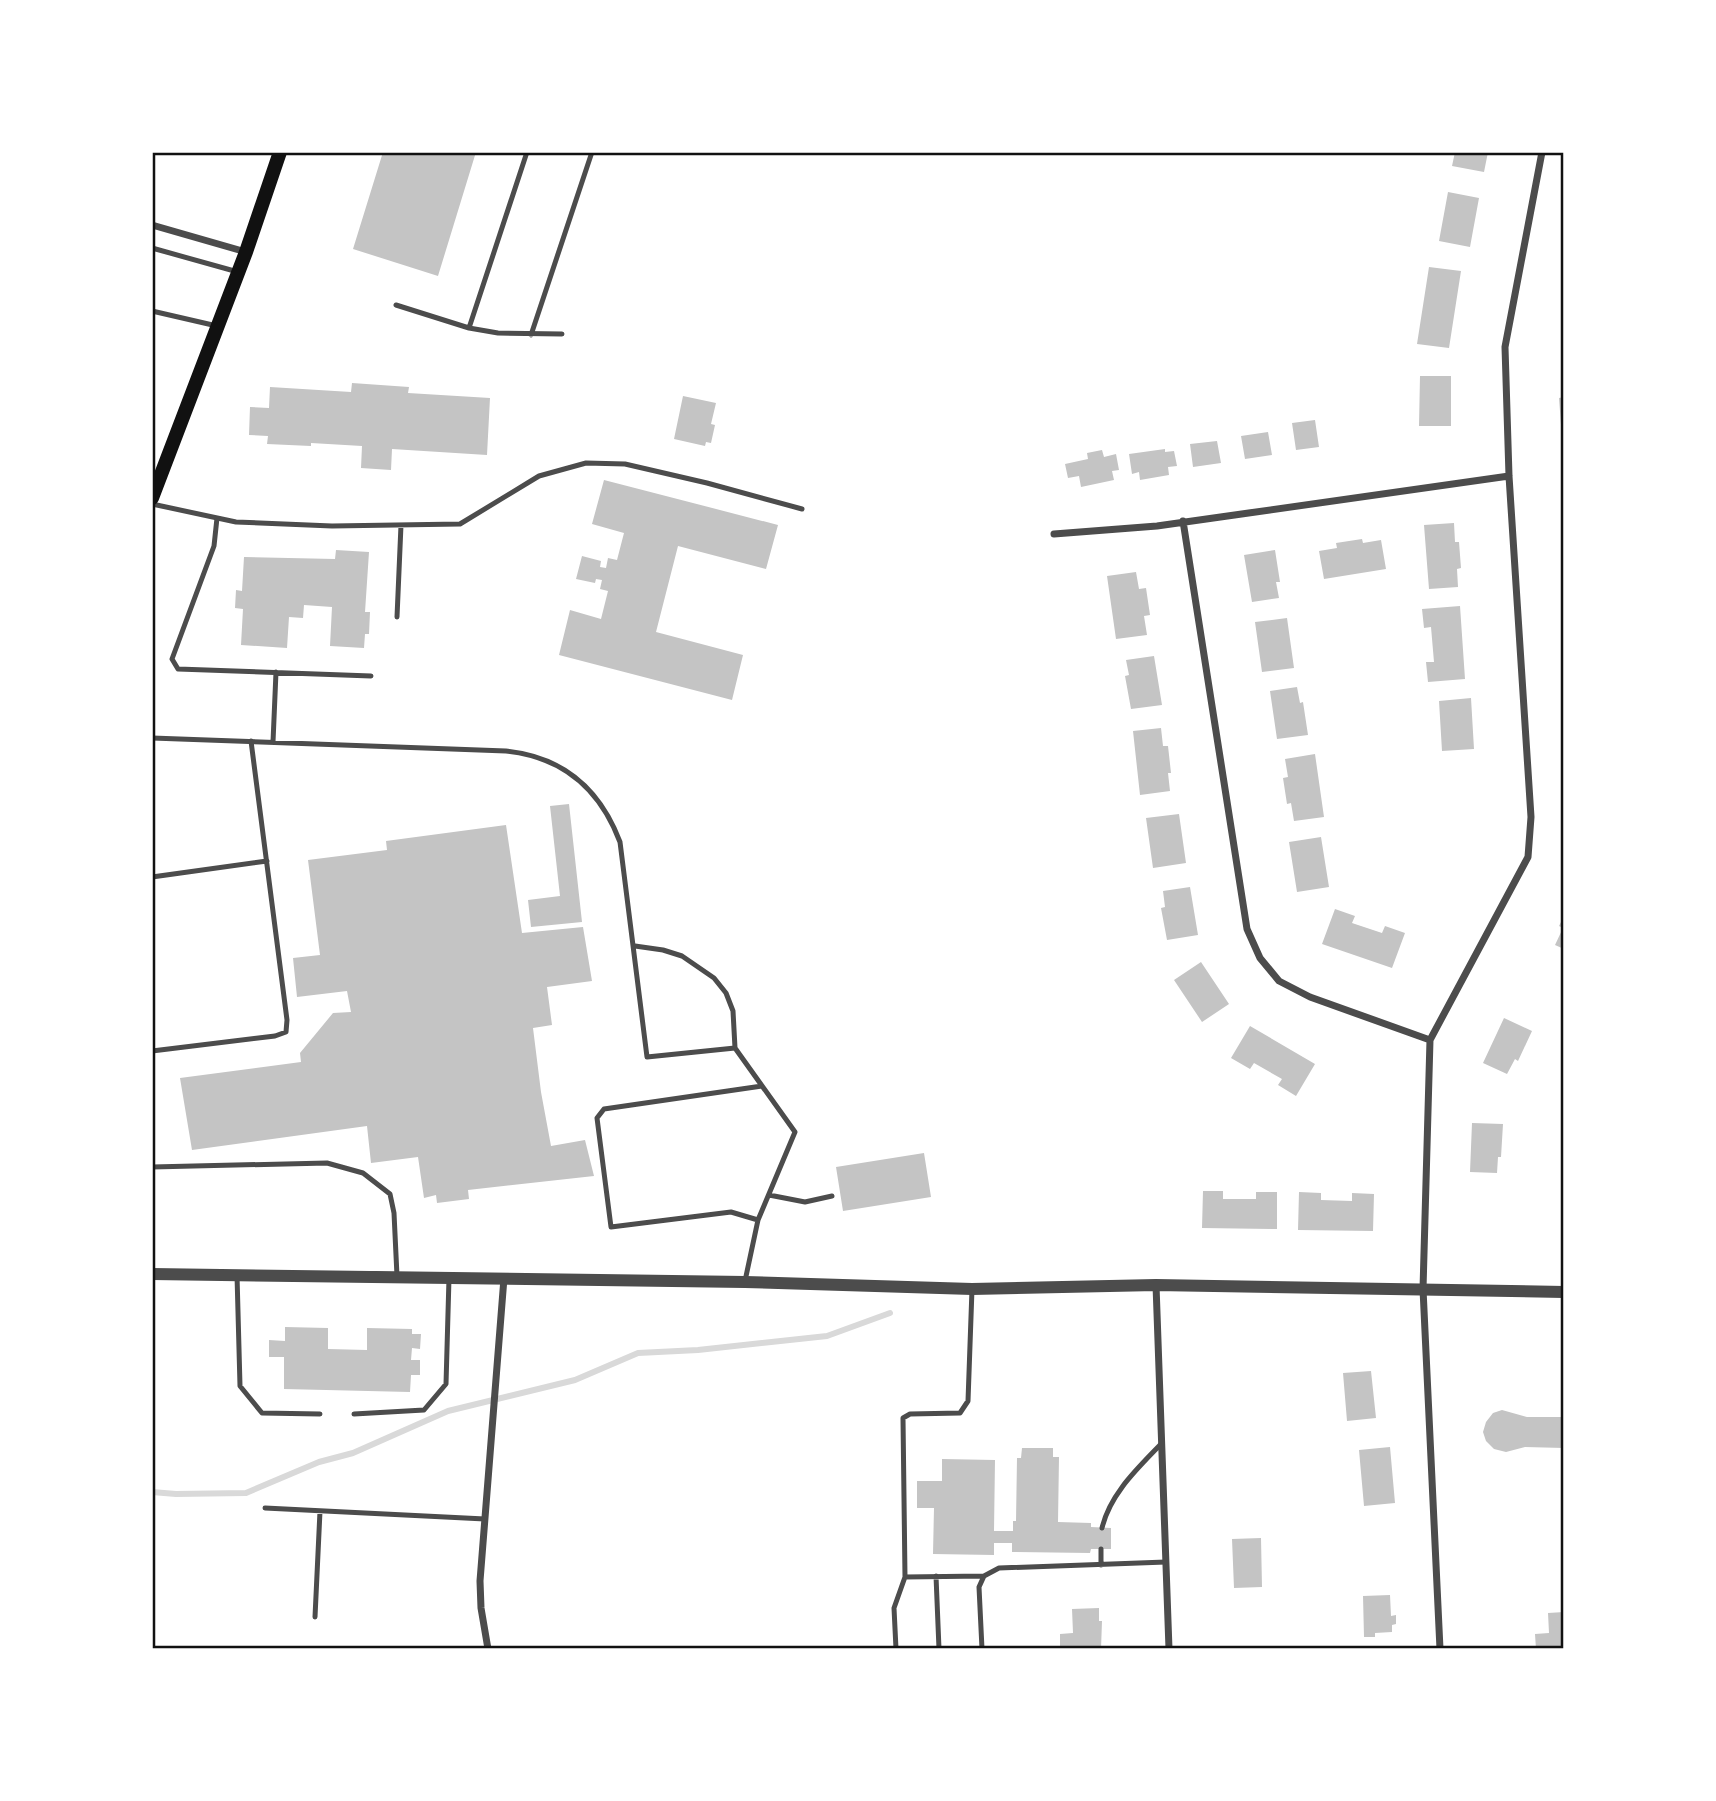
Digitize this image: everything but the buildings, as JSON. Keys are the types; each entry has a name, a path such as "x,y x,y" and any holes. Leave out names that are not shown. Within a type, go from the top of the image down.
{"main road":[{"path":"152,501 246,252 280,152"}],"street":[{"path":"1440,1649 1423,1289 1430,1040 1528,857 1531,817 1509,476 1505,347 1542,152"},
{"path":"152,225 246,252"},
{"path":"1054,534 1157,526 1509,476"},
{"path":"1183,521 1247,929 1260,958 1279,981 1310,998 1430,1040"},
{"path":"152,1274 745,1282 972,1289 1156,1285 1564,1292"},
{"path":"488,1649 481,1608 480,1581 505,1278"},
{"path":"1156,1285 1169,1649"}],"lane":[{"path":"470,328 527,152"},
{"path":"531,335 592,152"},
{"path":"152,248 238,272"},
{"path":"396,304 470,328 531,335 562,334"},
{"path":"152,311 218,326"},
{"path":"152,501 236,522 460,524 539,476 586,463 625,464 802,509"},
{"path":"217,518 214,546 172,659 178,669 371,676"},
{"path":"397,618 401,525"},
{"path":"273,742 275,673"},
{"path":"152,738 506,751 544,758 562,767 592,792 613,824 620,842 647,1057 735,1048"},
{"path":"152,1051 275,1036 286,1032 287,1020 251,741"},
{"path":"152,877 267,861"},
{"path":"635,946 682,956 714,978 726,993 733,1011 735,1048 795,1132 758,1220 745,1282"},
{"path":"758,1220 730,1212 611,1227 597,1118 604,1109 762,1086"},
{"path":"152,1167 327,1163 363,1173 390,1194 394,1213 397,1277"},
{"path":"769,1195 805,1202 832,1196"},
{"path":"237,1275 240,1387 262,1413 320,1414"},
{"path":"354,1414 424,1410 446,1384 449,1278"},
{"path":"896,1649 894,1608 905,1577 903,1418 909,1414 960,1413 968,1401 972,1289"},
{"path":"1102,1528 1107,1510 1121,1489 1161,1444"},
{"path":"265,1508 485,1519"},
{"path":"315,1617 320,1511"},
{"path":"1101,1549 1101,1565"},
{"path":"905,1577 984,1576 999,1568 1166,1562"},
{"path":"936,1576 939,1649"},
{"path":"982,1649 979,1587 984,1576"}],"waterway":[{"path":"152,1492 246,1493 319,1462 353,1453 448,1411 575,1380 638,1353 698,1350 827,1336 890,1313"}]}
